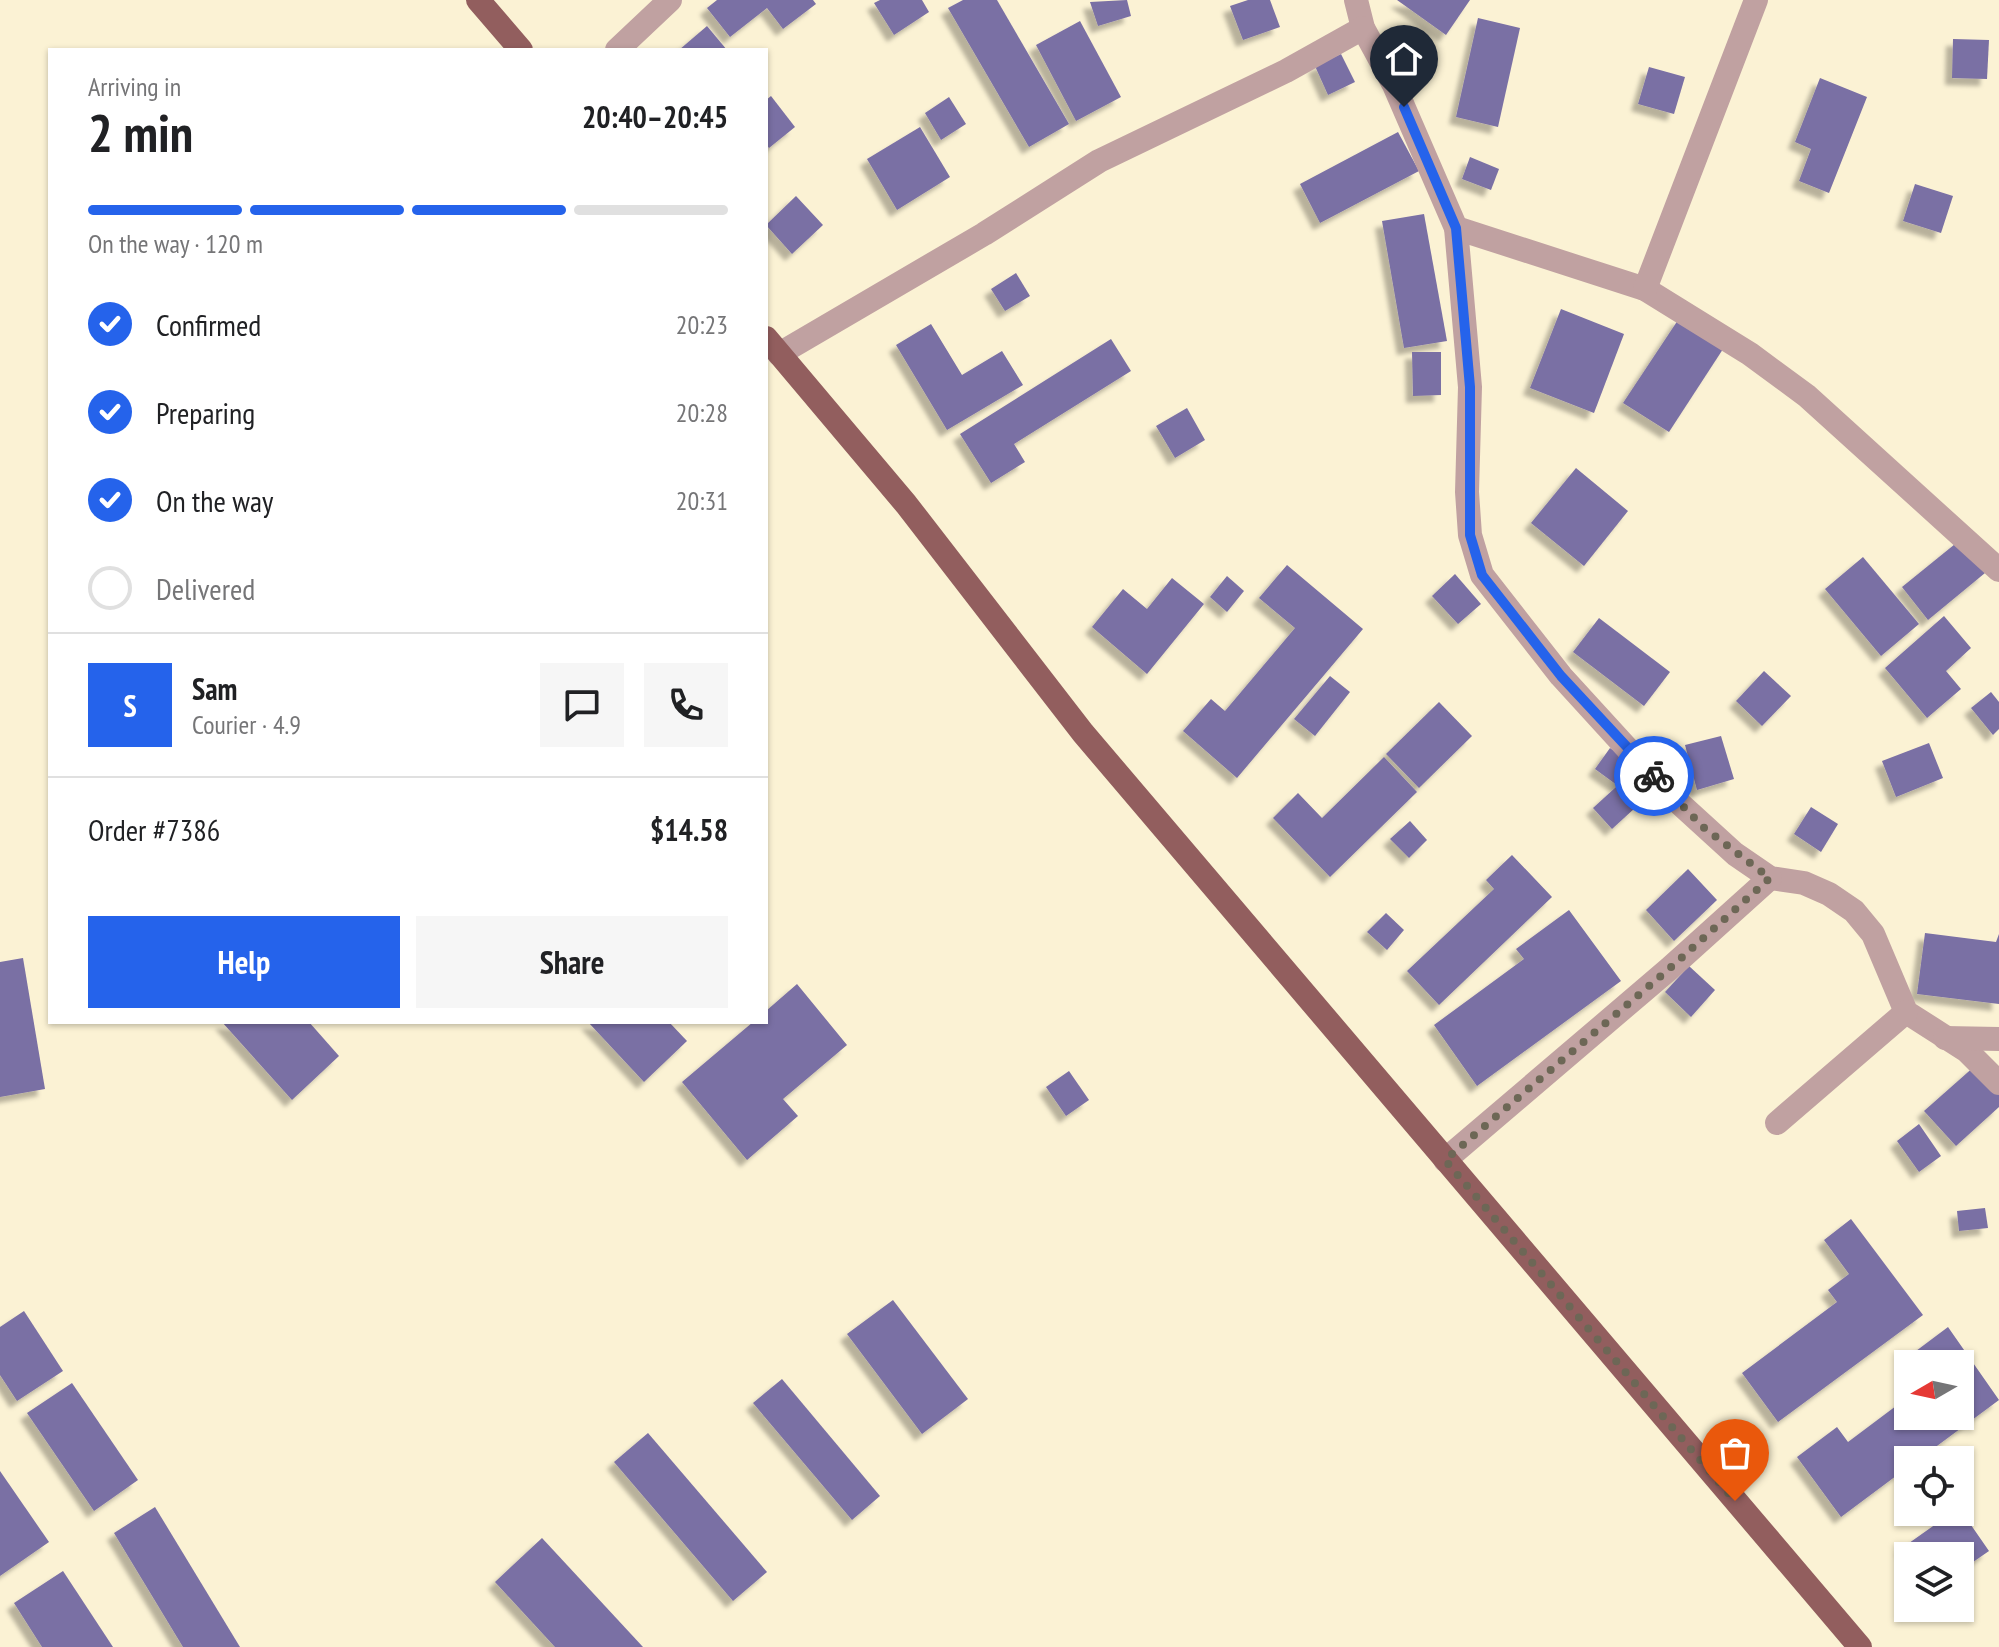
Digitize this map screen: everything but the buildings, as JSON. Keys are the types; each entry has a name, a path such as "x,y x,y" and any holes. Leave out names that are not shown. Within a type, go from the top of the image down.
{"main road":[{"path":"478,0 519,48"},
{"path":"773,346 906,504 1083,733 1860,1647"}],"street":[{"path":"619,48 670,0"},
{"path":"1356,0 1363,28 1394,85 1456,228 1470,387 1470,535 1482,575 1561,676 1667,792 1735,854 1770,878 1804,883 1829,894 1854,911 1873,934 1906,1012 1967,1051 1999,1083"},
{"path":"1645,289 1753,1"},
{"path":"773,346 984,234 1099,161 1286,71 1363,28"},
{"path":"1456,228 1645,289 1750,354 1807,396 1999,570"},
{"path":"1445,1160 1669,969 1770,878"},
{"path":"1777,1123 1906,1012"},
{"path":"1943,1038 1999,1039"}],"way so far":[{"path":"1654,776 1703,827 1770,878 1669,969 1445,1160 1735,1501"}],"route":[{"path":"1404,107 1456,228 1470,387 1467,492 1470,535 1482,575 1561,676 1654,776"}]}
